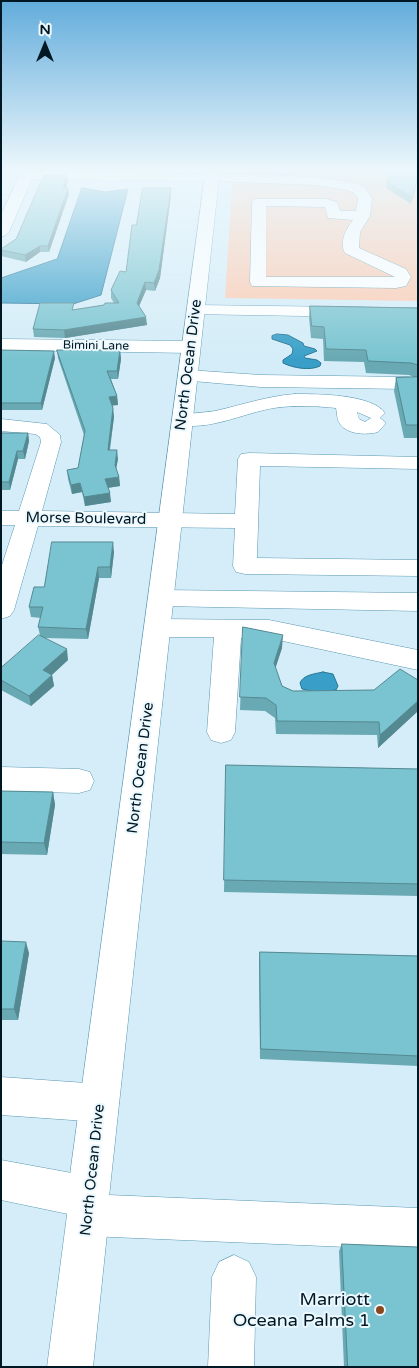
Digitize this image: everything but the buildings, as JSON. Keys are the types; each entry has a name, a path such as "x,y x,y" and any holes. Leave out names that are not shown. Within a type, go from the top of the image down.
{"main road":[{"name":"North Ocean Drive","path":"70,1367 169,530 188,420 188,376 205,232"},
{"path":"259,232 258,282 400,282 403,277 400,272 352,250 352,232"},
{"path":"196,307 288,311 418,313"},
{"name":"Bimini Lane","path":"1,344 191,347"},
{"path":"188,376 261,380 408,383"},
{"path":"188,420 200,424 232,420 253,420 259,413 260,407 273,402 345,403 349,422 361,428 371,428 375,418"},
{"path":"1,425 40,428 50,436 50,442 17,529 1,610"},
{"path":"418,463 249,459 246,566 418,568"},
{"name":"Morse Boulevard","path":"1,518 17,529 247,531"},
{"path":"160,613 418,602"},
{"path":"160,613 228,629 269,629 418,660"},
{"path":"221,732 228,629"},
{"path":"1,779 79,781"},
{"path":"1,1096 100,1103"},
{"path":"1,1180 88,1206 418,1229"},
{"path":"231,1367 234,1277"}],"shaded area":[{"path":"229,232 418,232 418,301 225,298"}],"water":[{"path":"67,232 117,232 101,295 73,304 1,303 1,278 57,259"},
{"path":"277,334 288,335 303,343 304,346 315,349 317,351 304,356 305,358 317,360 321,363 320,366 316,368 302,368 283,363 283,360 292,354 293,349 290,345 272,339 272,336"},
{"path":"323,672 333,674 338,686 336,690 317,692 302,689 301,680 309,675"}],"place":[{"name":"Marriott Oceana Palms 1","path":"380,1310"}]}
